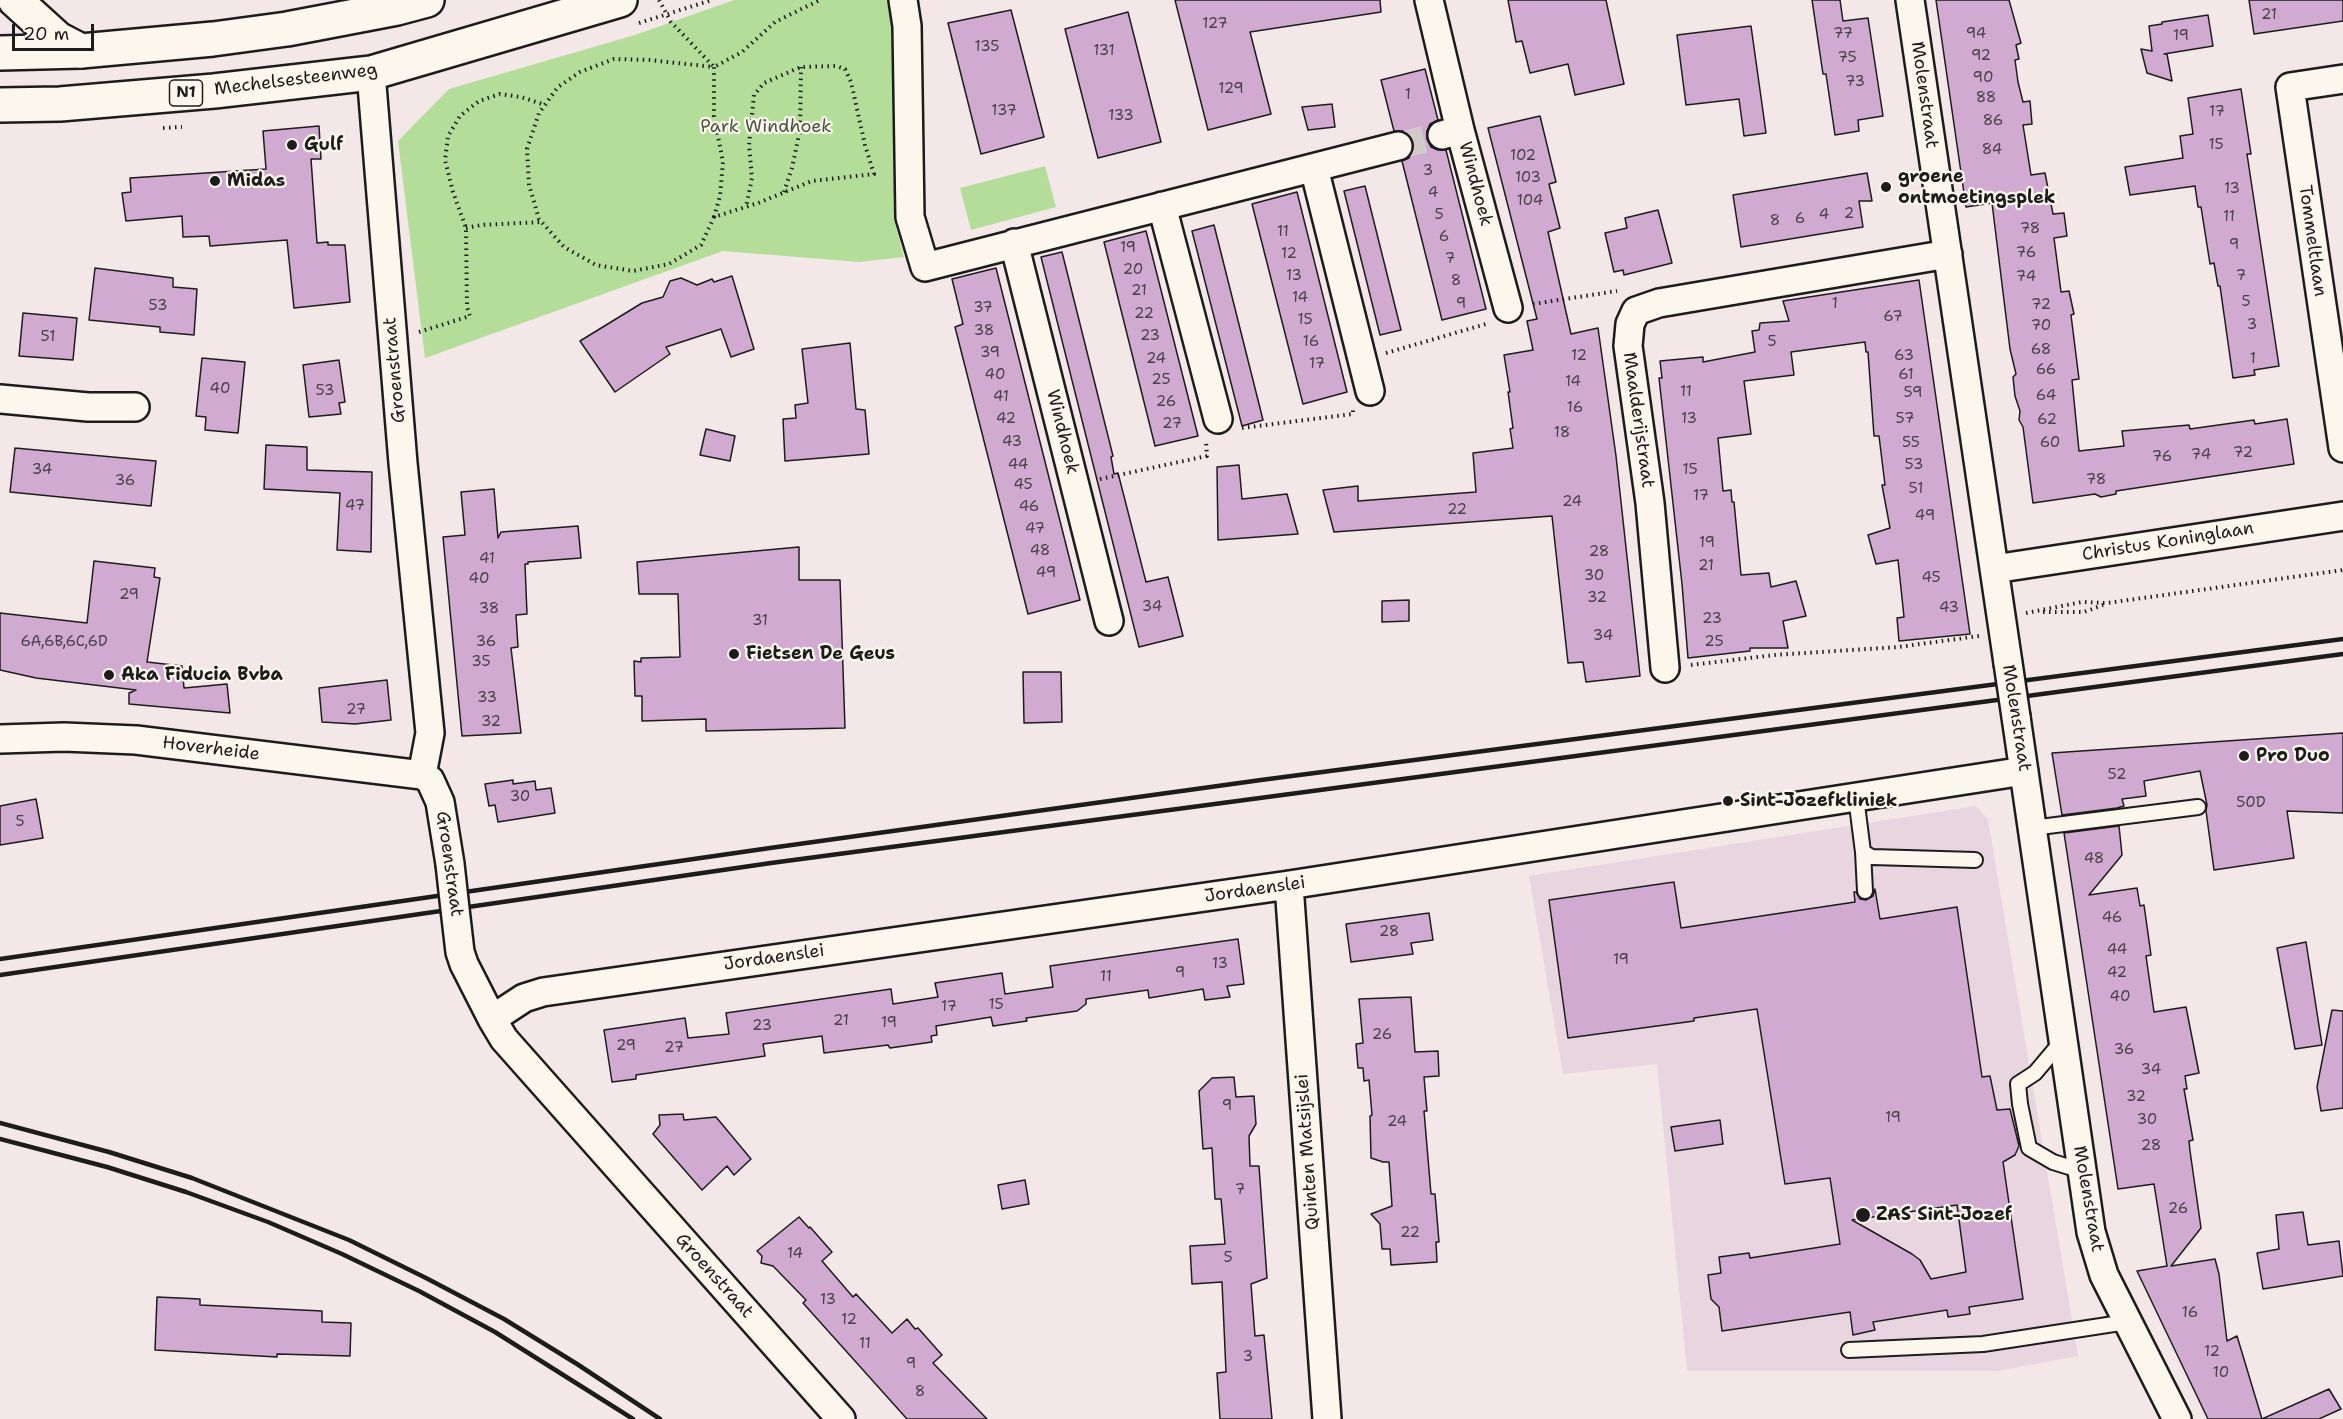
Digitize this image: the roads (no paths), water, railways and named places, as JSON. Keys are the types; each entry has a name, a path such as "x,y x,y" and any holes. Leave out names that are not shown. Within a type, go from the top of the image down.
{"main road":[{"path":"15,0 58,39 81,51"},
{"name":"Mechelsesteenweg","path":"0,105 60,104 214,91 371,73 620,0"},
{"path":"0,53 81,51 213,39 287,29 407,3"}],"street":[{"path":"903,0 907,26 910,217 925,267 1398,146"},
{"name":"Windhoek","path":"1429,0 1451,132 1508,308"},
{"name":"Molenstraat","path":"1910,0 2082,1171 2097,1256 2127,1322 2177,1419"},
{"name":"Groenstraat","path":"371,73 392,340 430,733 422,775 430,780 440,802 460,952 504,1039 841,1419"},
{"name":"Tommeltlaan","path":"2343,79 2290,87 2343,448"},
{"path":"1314,168 1370,391"},
{"path":"1162,206 1218,419"},
{"name":"Windhoek","path":"1014,243 1109,621"},
{"name":"Maalderijstraat","path":"1665,668 1650,503 1628,346 1630,324 1636,311 1659,303 1948,254"},
{"path":"0,399 88,407 135,407"},
{"name":"Christus Koninglaan","path":"1994,569 2343,516"},
{"name":"Hoverheide","path":"0,739 64,737 136,740 422,775"},
{"name":"Jordaenslei","path":"492,1019 524,998 543,992 1289,885 2024,771"},
{"name":"Quinten Matsijslei","path":"1289,885 1327,1419"}],"lane":[{"path":"1856,796 1865,891"},
{"path":"2032,828 2198,807"},
{"path":"1863,852 1872,857 1976,860"},
{"path":"2063,1040 2035,1073 2018,1084 2020,1104 2029,1148 2054,1162 2082,1171"},
{"path":"1849,1350 1983,1344 2127,1322"}],"tunnel":[{"path":"1398,146 1442,135"}],"railway":[{"path":"0,959 1261,780 2343,639"},
{"path":"0,975 771,863 2343,654"},
{"path":"0,1123 109,1152 192,1178 349,1240 504,1319 660,1419"},
{"path":"0,1139 107,1167 186,1192 268,1222 342,1254 419,1291 495,1332 633,1419"}],"place":[{"name":"Gulf","path":"292,145"},
{"name":"Midas","path":"215,181"},
{"name":"groene ontmoetingsplek","path":"1886,187"},
{"name":"Fietsen De Geus","path":"734,654"},
{"name":"Aka Fiducia Bvba","path":"109,675"},
{"name":"Pro Duo","path":"2244,756"},
{"name":"Sint-Jozefkliniek","path":"1728,801"},
{"name":"ZAS Sint-Jozef","path":"1863,1215"}],"park label":[{"name":"Park Windhoek","path":"766,127"}]}
